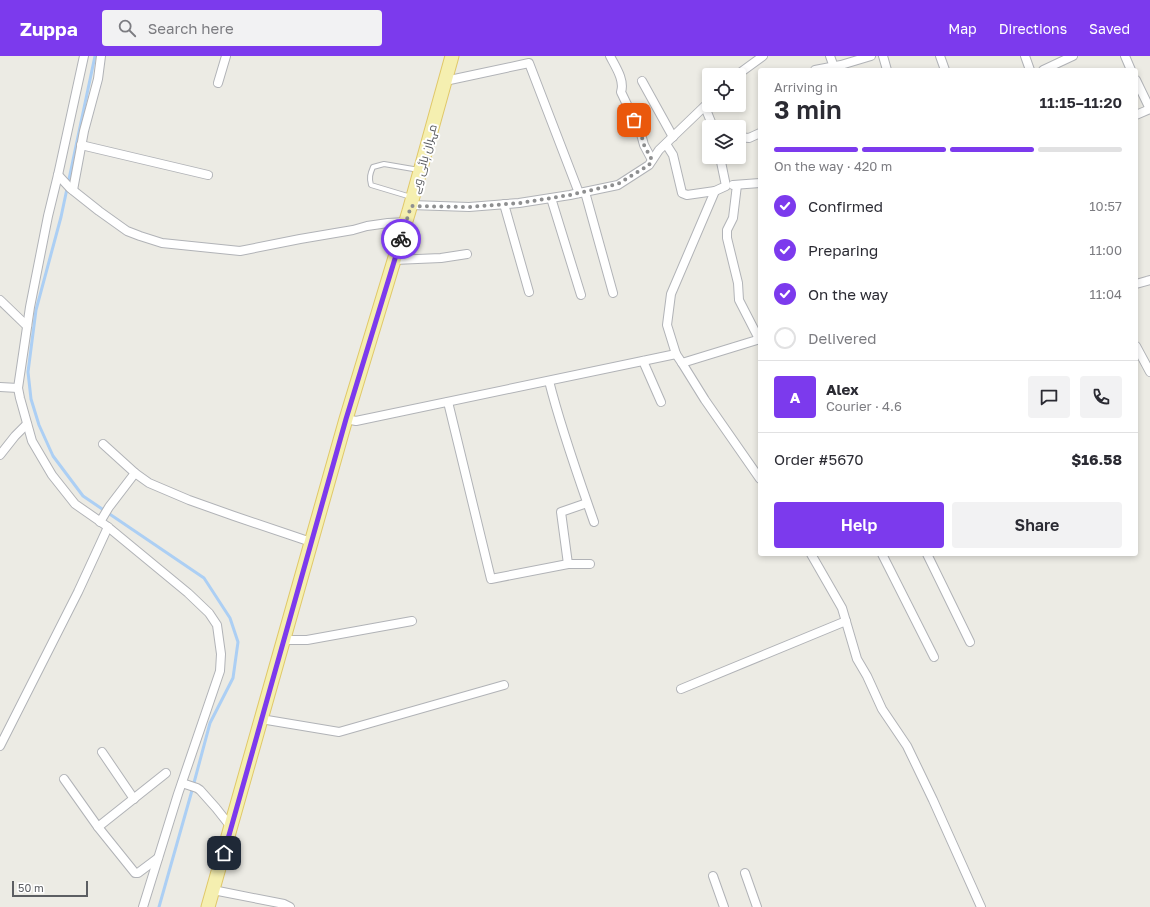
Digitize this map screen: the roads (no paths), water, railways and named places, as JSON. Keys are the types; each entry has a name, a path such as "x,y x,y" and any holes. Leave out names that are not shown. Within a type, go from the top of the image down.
{"main road":[{"name":"مہران ہائی وے","path":"208,907 346,419 406,222 452,56"}],"street":[{"path":"84,56 60,177 48,216 30,307 18,388 20,398 32,441 52,475 75,504 108,527 188,593 209,614 217,625 221,654 220,671 185,784 158,858 143,907"},
{"path":"72,189 84,131 98,79 101,56"},
{"path":"218,83 226,56"},
{"path":"610,56 622,81 623,87 621,92 652,160"},
{"path":"830,56 834,68 871,56"},
{"path":"883,56 886,68"},
{"path":"940,56 944,68"},
{"path":"1025,56 1029,68"},
{"path":"1047,68 1074,56"},
{"path":"1125,56 1131,68"},
{"path":"746,68 758,58"},
{"path":"445,81 529,63 582,192 613,293"},
{"path":"642,81 673,137"},
{"path":"1138,84 1150,109 1138,114"},
{"path":"412,201 469,207 551,198 618,184 649,165 659,150 702,109"},
{"path":"746,138 758,134"},
{"path":"81,144 208,175"},
{"path":"666,144 673,155 682,193 687,195 715,191 726,186 758,183"},
{"path":"721,164 726,186"},
{"path":"60,177 99,211 128,231 162,243 240,251 388,222 406,222"},
{"path":"682,363 757,340 758,336 739,300 738,283 727,238 727,230 733,218 737,185"},
{"path":"715,191 672,294 667,325 676,354 705,400 758,476"},
{"path":"551,198 581,295"},
{"path":"504,204 529,292"},
{"path":"394,260 441,258 467,254"},
{"path":"1138,283 1150,280"},
{"path":"0,300 27,326"},
{"path":"1138,351 1150,372"},
{"path":"346,419 356,421 676,354"},
{"path":"643,361 661,402"},
{"path":"549,381 567,444 594,522"},
{"path":"0,387 18,388"},
{"path":"448,402 491,578 568,564 590,564"},
{"path":"0,454 27,424"},
{"path":"103,444 135,473 149,483 189,500 312,542"},
{"path":"100,522 109,507 135,473"},
{"path":"568,564 561,512 587,503"},
{"path":"0,746 78,592 108,527"},
{"path":"813,556 842,608 857,658 882,709 907,746 914,760 981,907"},
{"path":"883,556 934,657"},
{"path":"928,556 970,642"},
{"path":"284,640 307,640 412,621"},
{"path":"681,689 846,621"},
{"path":"261,719 339,732 504,685"},
{"path":"102,752 134,799"},
{"path":"98,827 166,773"},
{"path":"64,779 98,827 135,873 138,873 158,858"},
{"path":"185,784 197,788 231,827"},
{"path":"745,873 757,907"},
{"path":"713,876 724,907"},
{"path":"213,890 284,904 290,907"}],"lane":[{"path":"412,201 371,185 369,179 373,167 384,164 421,170"}],"waterway":[{"path":"95,56 61,217 36,310 28,372 31,399 39,425 53,456 83,496 204,578 230,618 238,642 233,678 210,723 159,907"}]}
